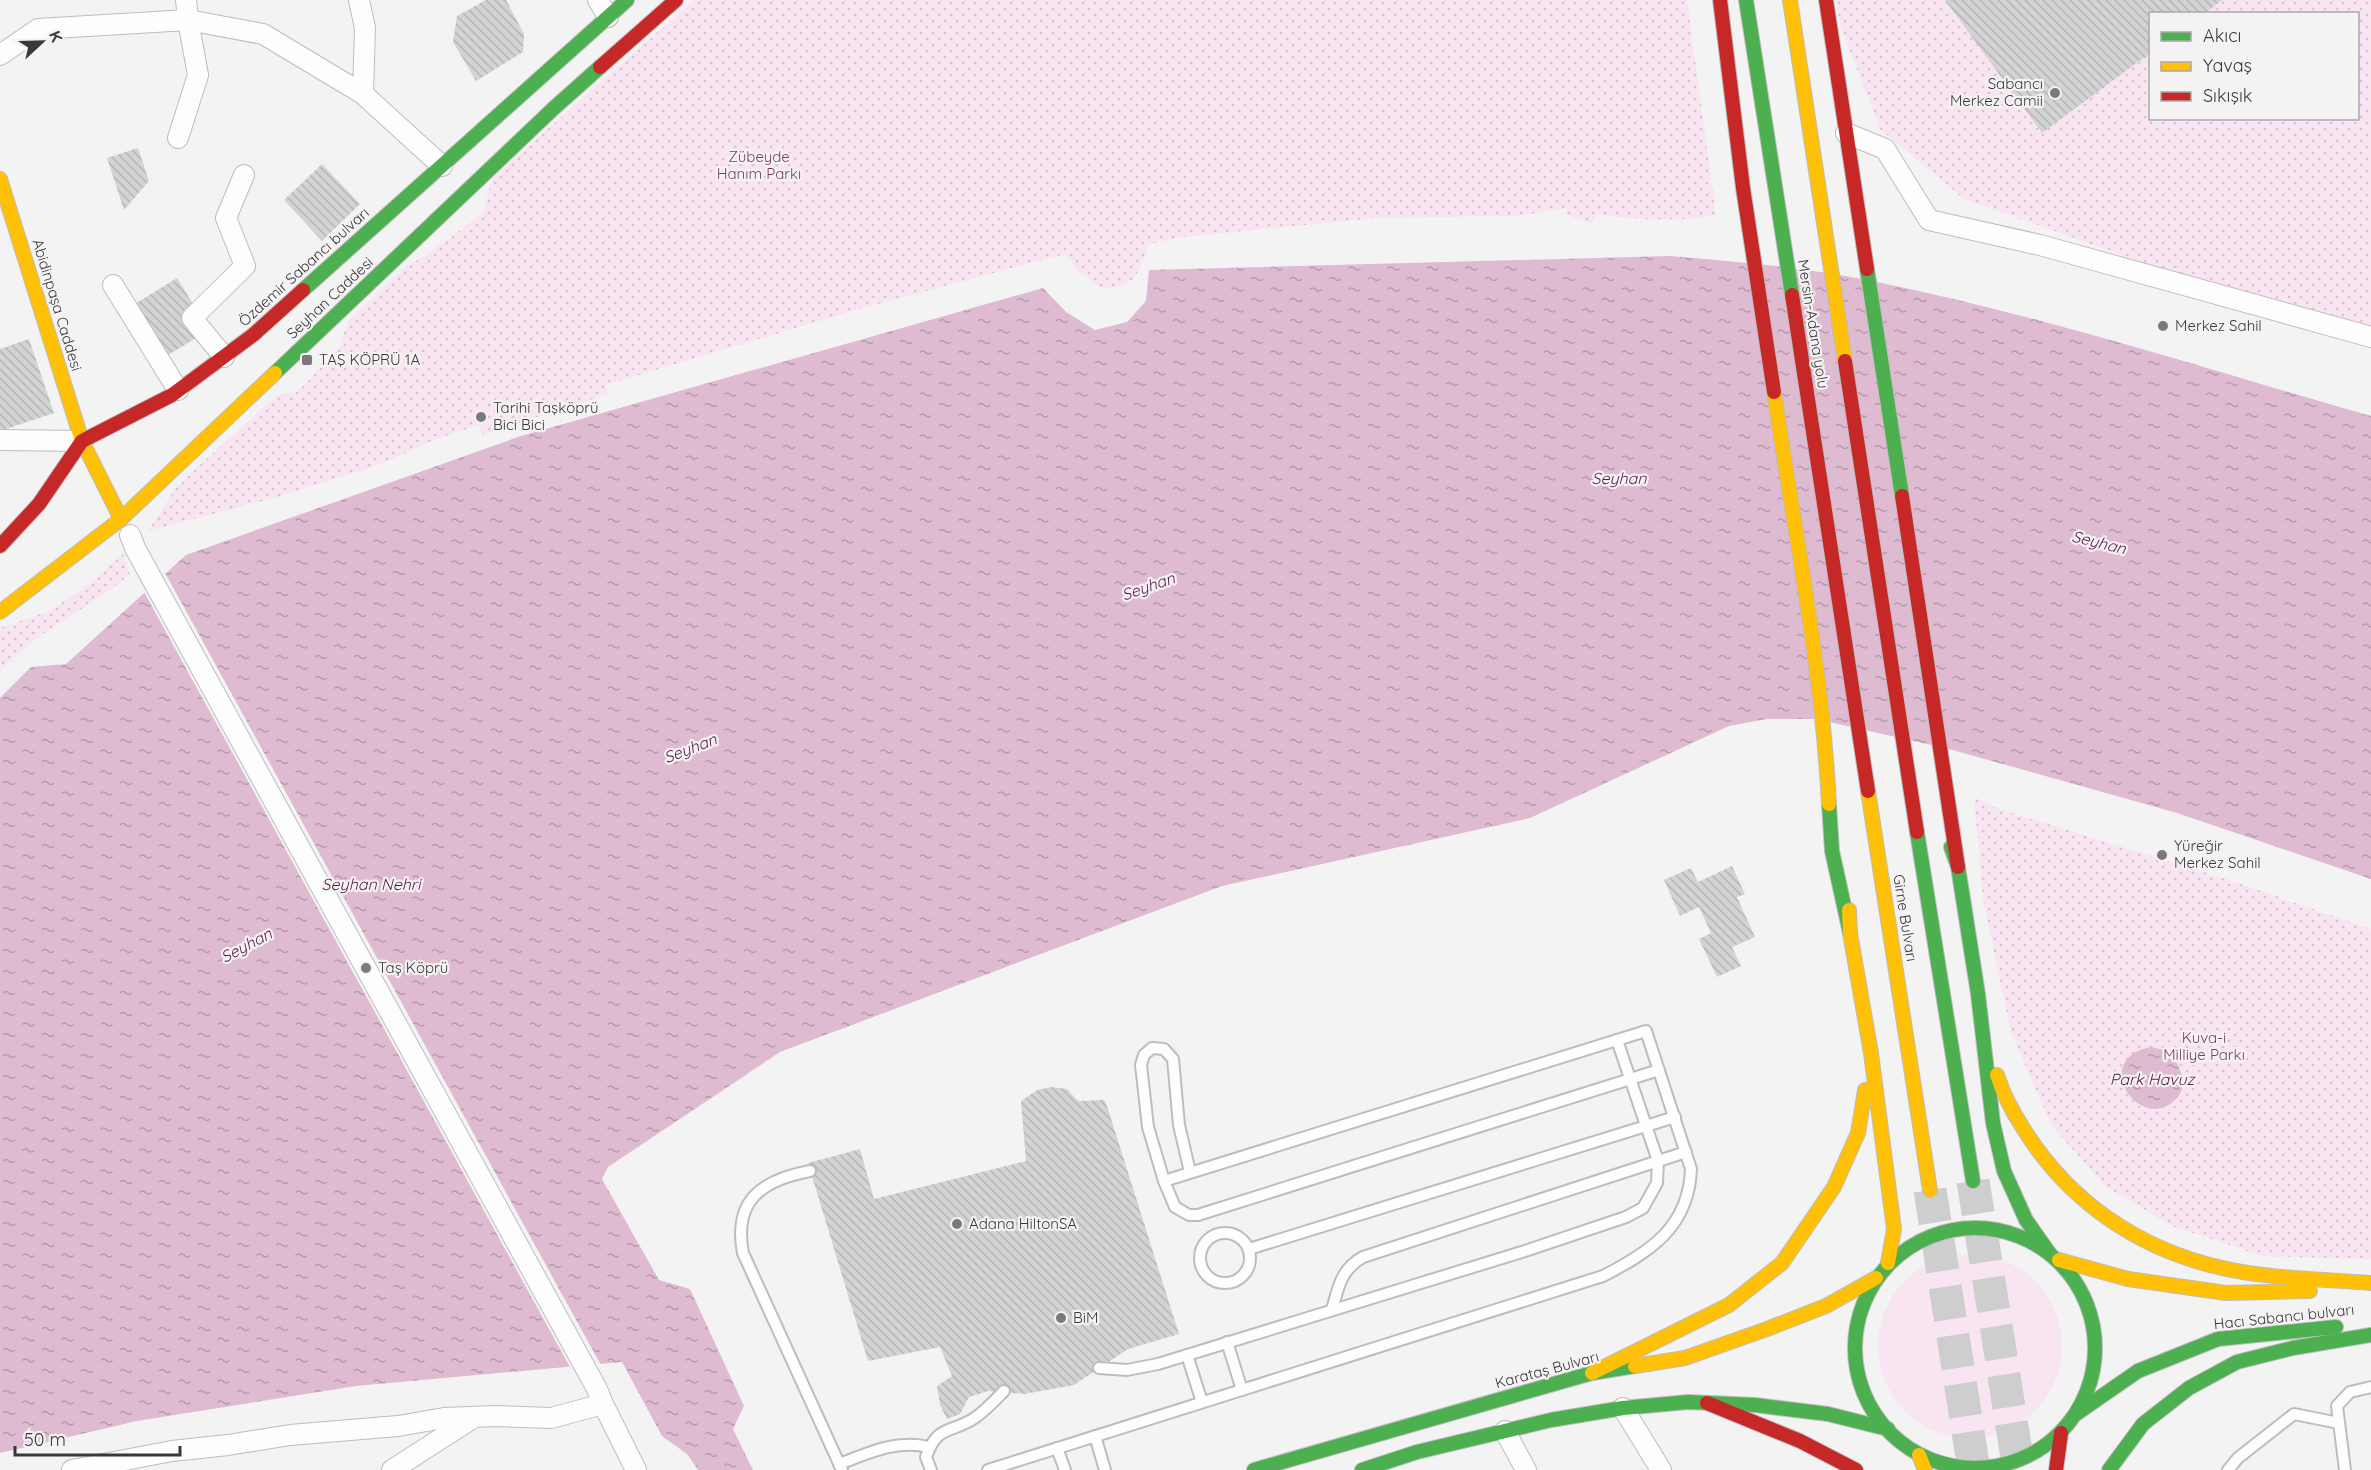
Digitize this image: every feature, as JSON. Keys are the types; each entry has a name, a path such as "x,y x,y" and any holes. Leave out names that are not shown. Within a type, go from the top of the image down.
{"main road":[{"name":"Özdemir Sabancı bulvarı","path":"0,546 39,504 82,441 178,390 253,335 627,0"},
{"name":"Seyhan Caddesi","path":"0,612 129,534 546,116 676,0"},
{"path":"1718,0 1743,188 1814,658 1827,762 1832,851 1850,933 1871,1053 1894,1229 1888,1263"},
{"name":"Mersin-Adana yolu","path":"1746,0 1848,652"},
{"name":"Mersin-Adana yolu","path":"1790,0 1888,648"},
{"path":"1826,0 1978,994 1993,1123 2004,1171 2026,1220 2074,1277 2084,1297 2095,1338 2093,1373 2076,1414 2061,1433 2034,1454 1994,1468 1946,1465 1918,1455 1888,1429 1862,1390 1854,1340 1863,1301 1876,1278 1888,1263 1920,1240 1961,1228 2009,1232 2055,1257"},
{"name":"Abidinpaşa Caddesi","path":"0,179 82,441 129,534"},
{"path":"1888,648 1908,672"},
{"name":"Girne Bulvarı","path":"1888,648 1973,1181"},
{"path":"1838,690 1838,678 1848,652"},
{"name":"Girne Bulvarı","path":"1848,652 1930,1190"},
{"path":"1930,782 1958,867"},
{"path":"1846,852 1850,933"},
{"path":"1978,994 2000,1085 2038,1153 2057,1176 2121,1230 2168,1252 2221,1268 2278,1276 2371,1283"},
{"path":"1592,1373 1729,1305 1782,1263 1834,1187 1858,1133 1871,1053"},
{"name":"Hacı Sabancı bulvarı","path":"2055,1257 2128,1279 2226,1293 2371,1290"},
{"name":"Karataş Bulvarı","path":"1254,1470 1592,1373 1685,1358 1826,1306 1876,1278"},
{"name":"Hacı Sabancı bulvarı","path":"2076,1414 2138,1371 2218,1339 2371,1325"},
{"path":"2109,1470 2143,1424 2189,1388 2237,1362 2293,1348 2371,1335"},
{"path":"1362,1470 1390,1466 1417,1452 1551,1420 1623,1408 1688,1402 1755,1405 1827,1414 1888,1429"},
{"path":"1707,1403 1800,1441 1856,1470"},
{"path":"2056,1470 2061,1433"},
{"path":"1918,1455 1925,1470"}],"street":[{"path":"178,138 198,75 186,0"},
{"path":"359,0 364,28 363,94"},
{"path":"598,0 608,17"},
{"path":"0,55 38,29 188,20 263,34 363,94 442,166"},
{"path":"1846,133 1886,149 1929,220 2040,245 2371,337"},
{"path":"224,357 192,318 245,266 226,218 244,175"},
{"path":"113,285 178,390"},
{"path":"0,440 82,441"},
{"path":"129,534 600,1397 636,1470"},
{"path":"72,1470 172,1451 290,1435 398,1426 444,1418 551,1418 600,1397"},
{"path":"1623,1408 1661,1470"},
{"path":"392,1470 475,1417"},
{"path":"1505,1431 1526,1470"}],"lane":[{"path":"988,1470 1603,1275 1622,1266 1659,1241 1675,1225 1686,1204 1691,1169 1646,1031 1164,1181"},
{"path":"1099,1368 1127,1370 1158,1364 1525,1251 1626,1217 1643,1208 1657,1184 1658,1161 1617,1040"},
{"path":"1190,1172 1179,1125 1173,1059 1164,1049 1152,1048 1144,1055 1141,1065 1148,1127 1164,1181 1175,1207 1189,1215 1198,1215 1659,1070"},
{"path":"1249,1249 1675,1118"},
{"path":"1332,1310 1341,1278 1347,1268 1363,1257 1686,1152"},
{"path":"810,1171 785,1176 769,1184 746,1205 742,1215 740,1239 743,1253 840,1467 897,1444 907,1443 930,1447"},
{"path":"1233,1233 1245,1242 1249,1249 1249,1265 1241,1278 1234,1281 1226,1283 1211,1278 1202,1266 1202,1250 1210,1238 1217,1234 1233,1233"},
{"path":"1227,1342 1242,1390"},
{"path":"1187,1355 1202,1402"},
{"path":"2345,1470 2337,1406 2350,1392 2371,1387"},
{"path":"931,1470 926,1457 934,1438 975,1418 1004,1391"},
{"path":"2228,1470 2238,1458 2294,1414 2339,1423"},
{"path":"1095,1436 1106,1470"},
{"path":"1057,1448 1065,1470"}],"green space":[{"name":"Zübeyde Hanım Parkı","path":"694,0 1687,0 1716,215 1671,220 1597,215 1592,223 1567,215 1567,208 1520,216 1376,218 1183,237 1149,244 1142,264 1130,281 1123,285 1102,289 1078,271 1065,254 859,309 606,385 608,394 482,435 478,425 434,440 376,466 278,497 148,531 177,486 277,395 297,392 340,348 347,322 408,265 425,256 483,213 492,178"},
{"path":"1836,0 2371,0 2371,330 2184,277 1964,199 1880,129 1840,25"},
{"path":"123,554 130,575 33,642 0,672 0,628 49,611 83,589"},
{"name":"Kuva-i Milliye Parkı","path":"1974,797 1996,808 2229,880 2371,929 2371,1259 2262,1256 2172,1226 2105,1186 2051,1125 2011,1032 1983,899"},
{"path":"1970,1254 2005,1261 2021,1269 2035,1281 2047,1295 2055,1311 2062,1346 2055,1381 2047,1397 2035,1411 2021,1423 2005,1431 1970,1438 1935,1431 1919,1423 1905,1411 1893,1397 1885,1381 1878,1346 1885,1311 1893,1295 1905,1281 1919,1269 1935,1261"}],"water":[{"name":"Seyhan Nehri","path":"1669,256 1814,271 1927,293 2055,325 2371,416 2371,879 2177,813 1949,749 1816,719 1767,719 1729,726 1530,818 1222,886 780,1052 608,1167 602,1179 659,1280 690,1289 744,1406 733,1429 753,1470 698,1470 687,1454 662,1436 622,1362 356,1386 137,1421 0,1453 0,698 31,667 66,664 186,555 521,436 1043,288 1066,312 1095,330 1127,322 1146,301 1149,270"},
{"name":"Park Havuz","path":"2151,1047 2164,1050 2175,1060 2183,1080 2180,1094 2162,1108 2148,1108 2136,1102 2127,1091 2122,1078 2124,1065 2133,1054"}],"pier":[{"name":"Taș Köprü","path":"164,571 602,1367 571,1369 143,590"}],"building":[{"path":"486,0 506,0 524,34 523,52 476,81 453,42 457,16"},
{"name":"Sabancı Merkez Camii","path":"1945,0 2222,0 2207,12 2149,12 2149,54 2042,133"},
{"path":"138,148 149,181 124,210 107,158"},
{"path":"322,164 360,204 322,241 284,200"},
{"path":"177,278 209,330 165,357 133,305"},
{"path":"29,339 54,413 0,431 0,349"},
{"path":"1732,866 1745,894 1737,897 1755,937 1732,947 1741,966 1717,977 1699,939 1711,933 1699,907 1680,916 1664,880 1691,868 1698,882"},
{"path":"1052,1087 1067,1089 1078,1101 1104,1100 1179,1334 1128,1349 1074,1385 1024,1394 988,1391 969,1397 960,1414 947,1419 940,1405 937,1386 952,1376 940,1347 868,1361 808,1163 860,1149 874,1199 1026,1161 1021,1101 1037,1090"}],"tunnel":[{"path":"1973,1181 2019,1470"},
{"path":"1930,1190 1974,1470"}],"traffic: fast":[{"path":"303,290 627,0"},
{"path":"1746,0 1792,295"},
{"path":"275,373 600,67"},
{"path":"1867,269 1902,496"},
{"path":"1829,804 1832,851 1850,933"},
{"path":"1917,832 1973,1181"},
{"path":"1951,847 1958,867 1978,994 1993,1123 2004,1171 2026,1220 2050,1254"},
{"path":"1975,1228 2010,1233 2021,1237 2042,1248 2060,1263 2075,1281 2086,1302 2090,1313 2095,1348 2090,1383 2086,1394 2075,1415 2060,1433 2042,1448 2021,1459 2010,1463 1975,1468 1940,1463 1929,1459 1908,1448 1890,1433 1875,1415 1864,1394 1860,1383 1855,1348 1860,1313 1864,1302 1875,1281 1890,1263 1908,1248 1929,1237 1940,1233 1975,1228"},
{"path":"2076,1414 2138,1371 2218,1339 2336,1327"},
{"path":"2109,1470 2143,1424 2189,1388 2237,1362 2293,1348 2371,1335"},
{"path":"1254,1470 1592,1373 1635,1366"},
{"path":"1362,1470 1417,1452 1551,1420 1623,1408 1688,1402 1755,1405 1828,1414 1888,1429"}],"traffic: slow":[{"path":"1790,0 1845,361"},
{"path":"0,179 82,441 121,519"},
{"path":"0,612 121,519 275,373"},
{"path":"1774,392 1814,649 1829,804"},
{"path":"1868,791 1930,1190"},
{"path":"1849,910 1850,933 1871,1053 1894,1229 1888,1263"},
{"path":"1997,1075 2019,1122 2061,1178 2108,1218 2134,1235 2191,1260 2240,1272 2277,1277 2371,1283"},
{"path":"1592,1373 1729,1305 1782,1263 1834,1187 1858,1133 1865,1090"},
{"path":"2059,1260 2128,1279 2226,1293 2310,1291"},
{"path":"1635,1366 1685,1358 1767,1329 1826,1306 1876,1278"},
{"path":"1919,1455 1925,1470"}],"traffic: jam":[{"path":"600,67 676,0"},
{"path":"1720,0 1743,188 1774,392"},
{"path":"1826,0 1867,269"},
{"path":"0,546 39,504 82,441 172,395 253,335 303,290"},
{"path":"1792,295 1868,791"},
{"path":"1845,361 1917,832"},
{"path":"1902,496 1958,867"},
{"path":"1707,1403 1800,1441 1856,1470"},
{"path":"2056,1470 2061,1433"}],"place":[{"name":"Sabancı Merkez Camii","path":"2055,93"},
{"name":"Merkez Sahil","path":"2163,326"},
{"name":"TAŞ KÖPRÜ 1A","path":"307,360"},
{"name":"Tarihi Taşköprü Bici Bici","path":"481,417"},
{"name":"Yüreğir Merkez Sahil","path":"2162,855"},
{"name":"Taș Köprü","path":"366,968"},
{"name":"Adana HiltonSA","path":"957,1224"},
{"name":"BiM","path":"1061,1318"}],"water label":[{"name":"Seyhan","path":"1619,478"},
{"name":"Seyhan","path":"2099,542"},
{"name":"Seyhan","path":"1148,586"},
{"name":"Seyhan","path":"690,748"},
{"name":"Seyhan","path":"246,945"}]}
